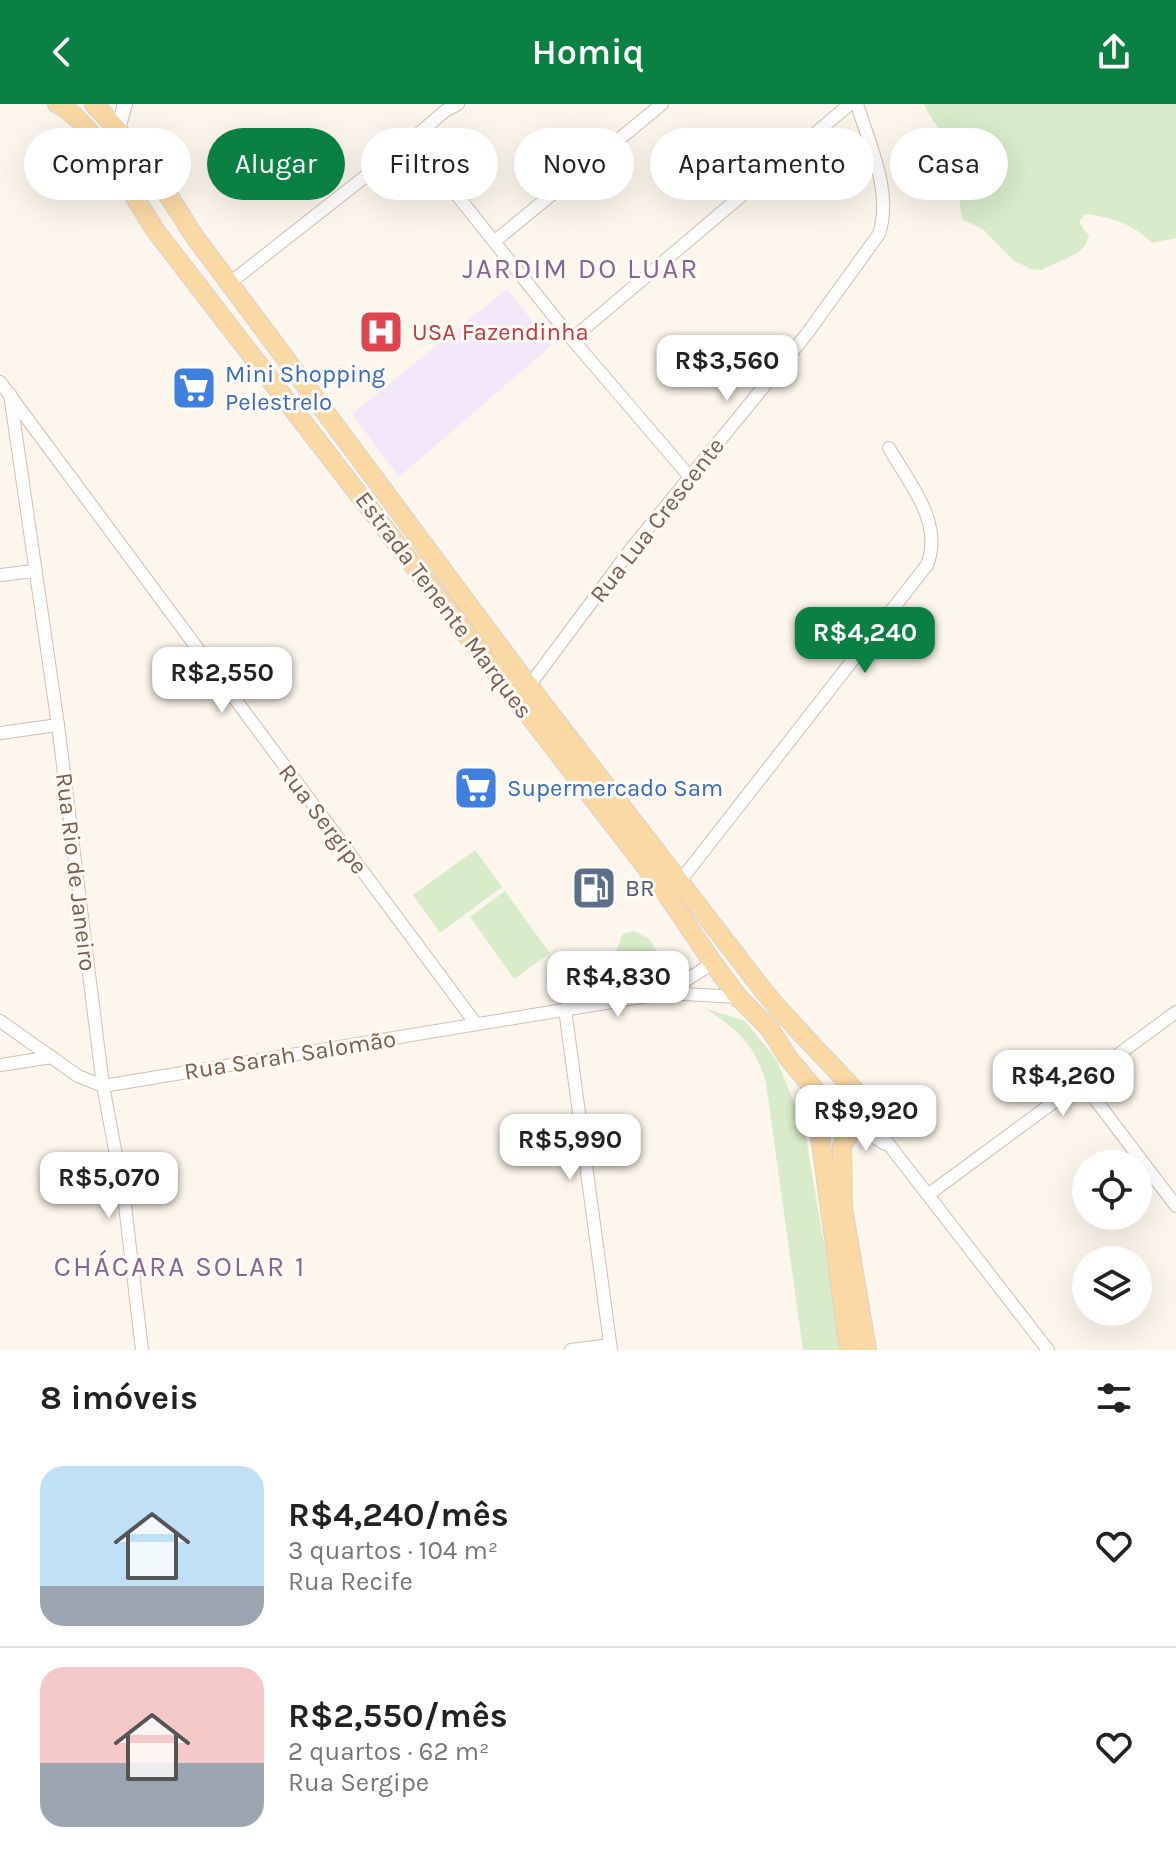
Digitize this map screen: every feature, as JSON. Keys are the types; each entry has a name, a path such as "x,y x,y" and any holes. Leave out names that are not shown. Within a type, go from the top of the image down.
{"main road":[{"name":"Estrada Tenente Marques","path":"57,104 69,109 100,143 155,230 665,892 738,997 769,1028 789,1059 830,1110"},
{"name":"Estrada Tenente Marques","path":"94,104 117,128"},
{"name":"Estrada Tenente Marques","path":"171,200 192,233 529,686 763,990 860,1096"},
{"path":"713,963 732,957 752,984 763,990"},
{"path":"849,1350 819,1128 839,1094 849,1092 860,1096 866,1107 859,1123 842,1145 843,1208 867,1350"},
{"path":"830,1110 836,1124 848,1129 859,1123"}],"street":[{"path":"118,128 125,104"},
{"path":"425,128 458,104"},
{"path":"495,241 662,104"},
{"path":"572,339 850,104"},
{"name":"Rua Lua Crescente","path":"529,686 631,549 806,335 879,234 883,220 883,195 857,104"},
{"path":"231,282 361,180"},
{"path":"459,200 690,477"},
{"name":"Rua Sergipe","path":"0,382 476,1024"},
{"name":"Rua Rio de Janeiro","path":"10,394 58,725 103,1086 124,1197 142,1350"},
{"path":"681,880 927,565 933,541 931,526 889,448"},
{"path":"0,575 34,571"},
{"path":"0,733 58,725"},
{"path":"666,993 713,963"},
{"path":"476,1024 666,993 738,997"},
{"path":"565,1009 611,1347 571,1350"},
{"path":"929,1194 1176,1012"},
{"path":"0,1021 78,1076 103,1086"},
{"name":"Rua Sarah Salomão","path":"103,1086 476,1024"},
{"path":"0,1065 52,1057"},
{"path":"1082,1082 1176,1206"},
{"path":"859,1123 894,1150 1048,1350"}],"shaded area":[{"path":"507,289 552,345 399,477 352,414"}],"green space":[{"path":"924,104 1176,104 1176,238 1152,243 1122,222 1085,214 1079,222 1089,236 1085,246 1076,254 1041,270 1031,269 1013,260 983,229 963,220 960,203 960,200 1008,200 1008,128 938,128"},
{"path":"475,850 502,887 440,933 413,895"},
{"path":"505,891 550,953 514,979 470,917"},
{"path":"634,931 648,938 675,978 667,984 637,987 618,979 603,967 615,954 623,934"},
{"path":"704,1008 745,1021 776,1059 804,1126 842,1350 803,1350 766,1083 757,1058 743,1039"}],"place":[{"name":"USA Fazendinha","path":"381,332"},
{"name":"Mini Shopping Pelestrelo","path":"194,388"},
{"name":"Supermercado Sam","path":"476,788"},
{"name":"BR","path":"594,888"}],"district":[{"name":"JARDIM DO LUAR","path":"581,268"},
{"name":"CHÁCARA SOLAR 1","path":"180,1266"}]}
